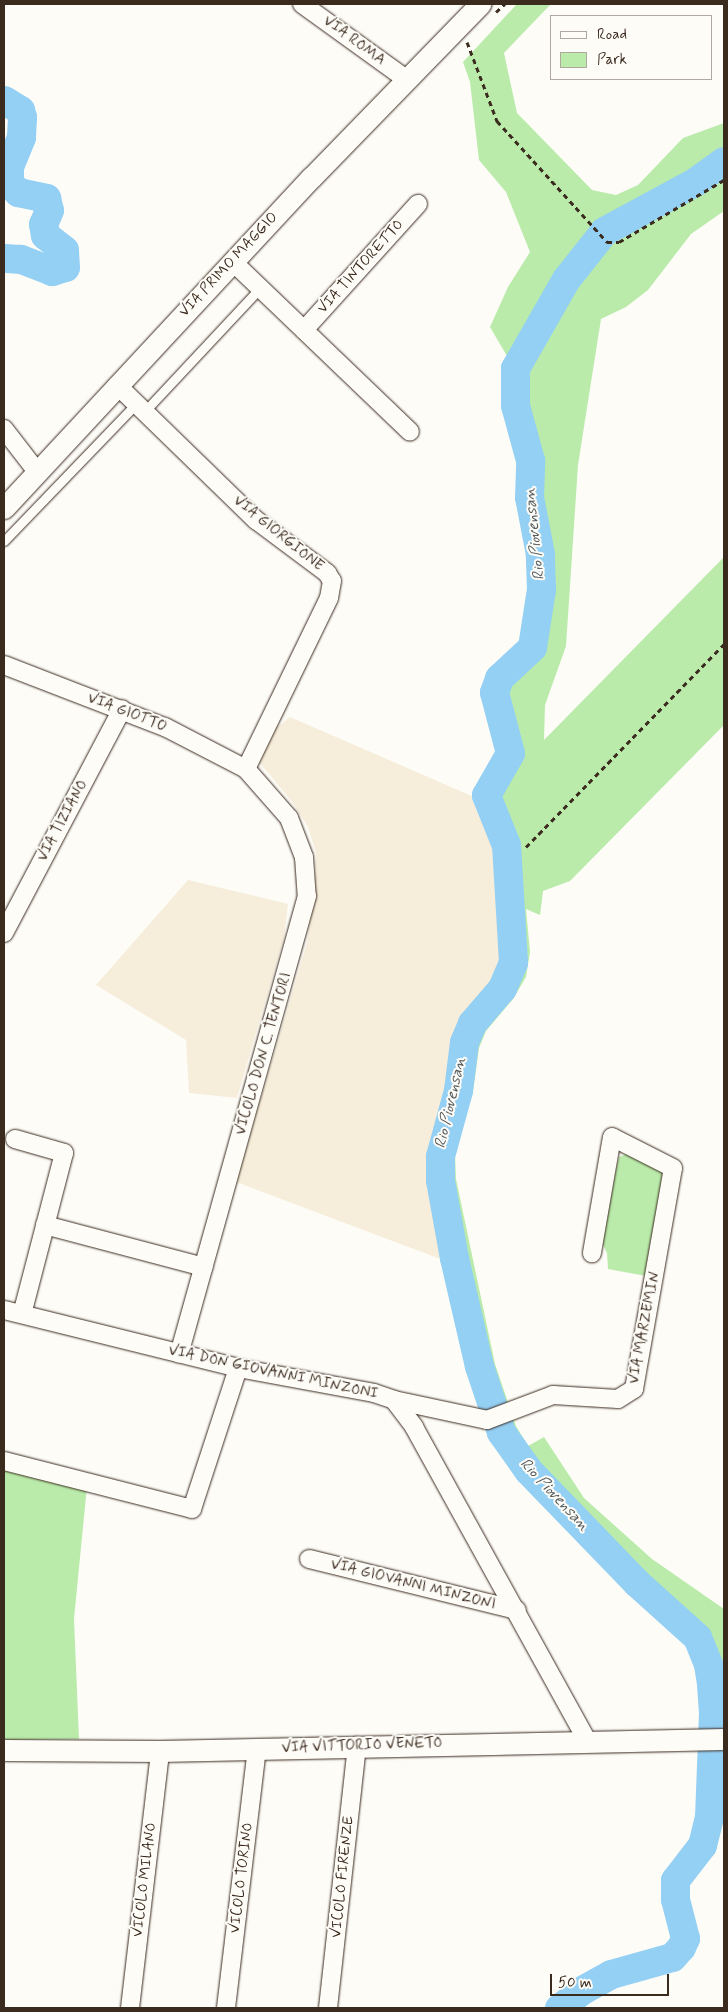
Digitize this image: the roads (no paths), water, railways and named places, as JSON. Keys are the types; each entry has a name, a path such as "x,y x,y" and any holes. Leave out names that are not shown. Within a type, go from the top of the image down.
{"street":[{"name":"VIA ROMA","path":"302,4 406,79"},
{"name":"VIA PRIMO MAGGIO","path":"4,508 233,262 406,79 480,4"},
{"name":"VIA TINTORETTO","path":"304,330 418,204"},
{"path":"233,262 410,432"},
{"name":"VIA GIORGIONE","path":"117,385 256,520 327,573 332,581 329,598 246,768"},
{"path":"4,429 38,473"},
{"name":"VIA GIOTTO","path":"4,665 122,709 220,752 246,768"},
{"name":"VIA TIZIANO","path":"4,933 122,709"},
{"name":"VICOLO DON C. TENTORI","path":"179,1353 307,896 304,857 289,818 246,768"},
{"name":"VIA MARZEMIN","path":"394,1400 487,1420 553,1395 618,1399 634,1389 673,1168 612,1137 592,1253"},
{"path":"15,1139 64,1153 22,1314"},
{"path":"46,1225 204,1267"},
{"name":"VIA DON GIOVANNI MINZONI","path":"4,1310 238,1368 374,1393 394,1400 414,1428 517,1610 587,1741"},
{"path":"4,1462 192,1509 238,1368"},
{"name":"VIA GIOVANNI MINZONI","path":"309,1559 517,1610"},
{"name":"VIA VITTORIO VENETO","path":"4,1750 160,1751 723,1739"},
{"name":"VICOLO FIRENZE","path":"328,2008 357,1746"},
{"name":"VICOLO TORINO","path":"226,2008 257,1748"},
{"name":"VICOLO MILANO","path":"130,2008 160,1751"}],"lane":[{"path":"4,541 260,288"}],"waterway":[{"path":"4,100 20,110 22,117 21,137 9,167 9,183 18,192 46,198 49,210 43,224 45,235 64,250 65,267 52,271 20,259 4,258"},
{"name":"Rio Piovensan","path":"559,2008 582,1990 611,1974 672,1957 681,1947 685,1938 675,1899 675,1880 702,1845 709,1817 713,1713 711,1683 708,1664 697,1637 637,1583 528,1470 501,1432 479,1366 454,1258 440,1180 440,1156 458,1090 464,1042 472,1023 502,988 513,962 506,845 486,795 510,753 494,692 499,678 532,647 541,589 540,554 529,497 530,460 515,405 515,368 566,279 604,231 696,181 724,161"}]}
